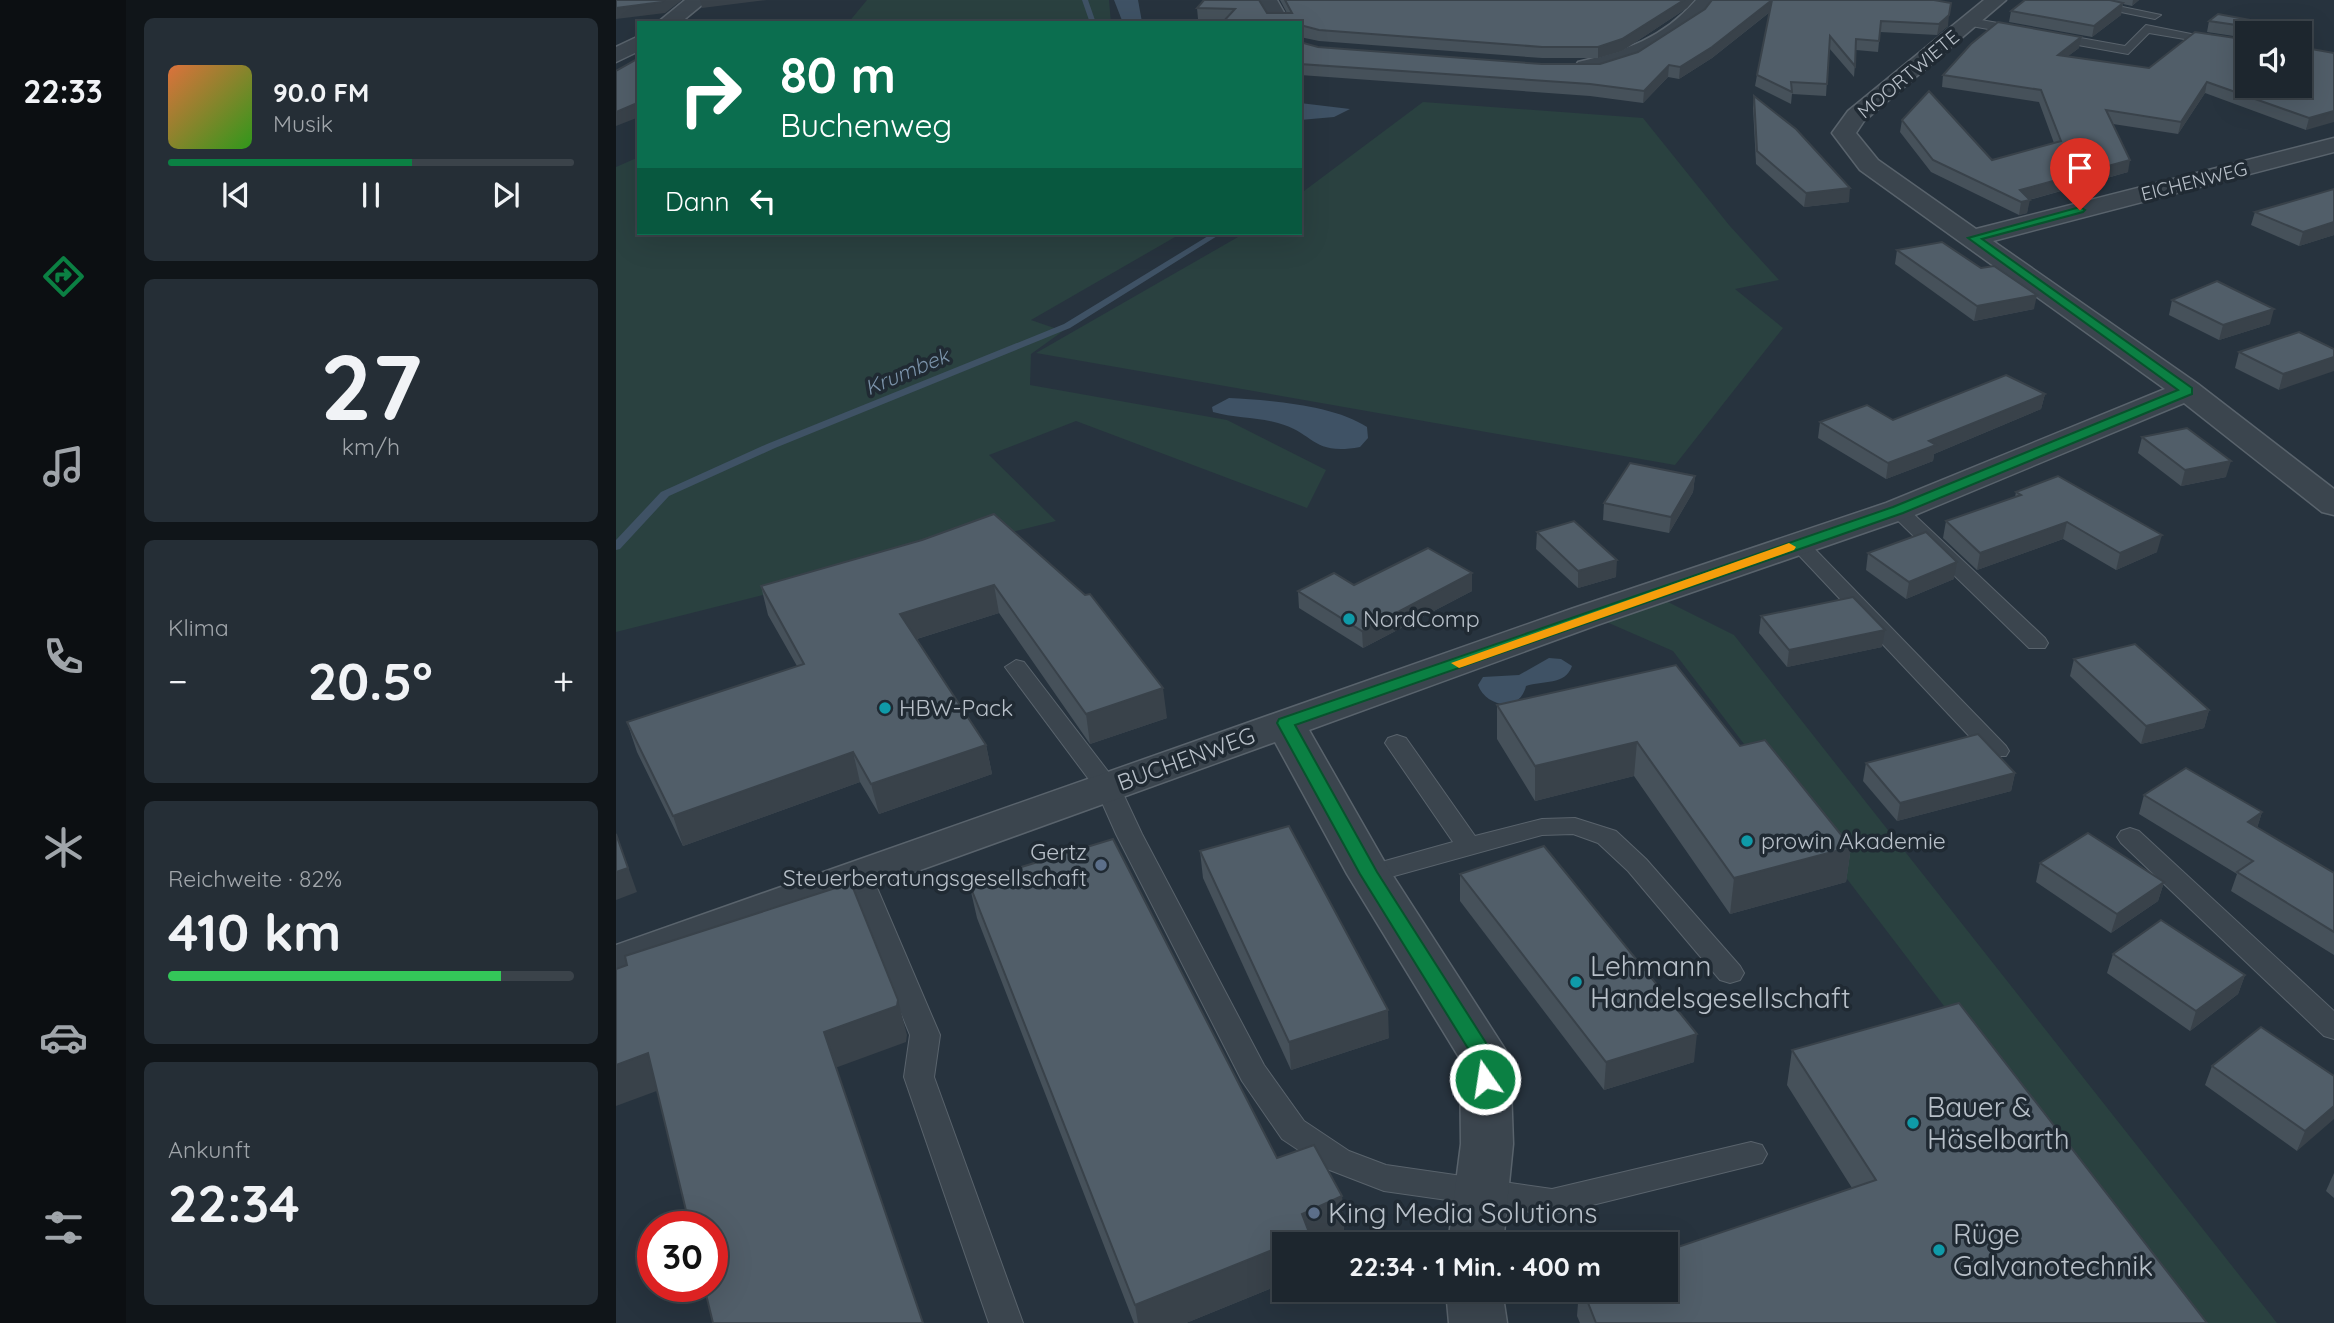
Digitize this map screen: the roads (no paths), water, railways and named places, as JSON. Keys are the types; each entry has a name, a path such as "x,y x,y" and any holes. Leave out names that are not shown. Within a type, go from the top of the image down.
{"street":[{"path":"670,21 698,0"},
{"path":"1266,0 1279,21"},
{"path":"1565,67 1600,67 1630,57 1696,14 1706,0"},
{"name":"MOORTWIETE","path":"1996,0 1856,116 1844,132 1869,165 2187,391 2334,505"},
{"path":"616,56 637,43"},
{"name":"EICHENWEG","path":"1973,238 2334,145"},
{"name":"BUCHENWEG","path":"616,963 1285,723 1898,510 2187,391"},
{"path":"1285,723 1369,874 1485,1057 1487,1144 1477,1232"},
{"path":"1476,1302 1478,1323"}],"lane":[{"path":"2069,0 2155,15"},
{"path":"1970,22 2128,50 2146,29 2235,43"},
{"path":"1898,510 2037,643"},
{"path":"1799,544 1997,751"},
{"path":"1016,667 1108,788 1253,1073 1293,1130 1339,1160 1384,1178 1552,1202 1751,1154"},
{"path":"1397,743 1468,845"},
{"path":"1369,874 1542,827 1575,826 1607,837 1637,865 1730,974"},
{"path":"2130,838 2334,1028"},
{"path":"859,876 925,1035 919,1077 1006,1323"}],"water":[{"path":"1114,0 1138,0 1142,21 1122,21"},
{"path":"1302,103 1350,109 1334,117 1302,120"},
{"path":"1229,398 1282,402 1337,413 1367,427 1368,438 1360,447 1332,448 1278,423 1213,412 1212,407"},
{"path":"1549,658 1561,659 1572,666 1569,672 1559,680 1526,686 1523,695 1510,703 1495,702 1482,692 1478,685 1483,677 1519,675"}],"waterway":[{"name":"Krumbek","path":"1085,0 1092,21"},
{"name":"Krumbek","path":"616,547 665,494 771,446 1067,326 1215,235"}],"place":[{"name":"NordComp","path":"1349,619"},
{"name":"HBW-Pack","path":"885,708"},
{"name":"prowin Akademie","path":"1747,841"},
{"name":"Gertz Steuerberatungsgesellschaft","path":"1101,865"},
{"name":"Lehmann Handelsgesellschaft","path":"1576,982"},
{"name":"Bauer & Häselbarth","path":"1913,1123"},
{"name":"King Media Solutions","path":"1314,1213"},
{"name":"Rüge Galvanotechnik","path":"1939,1250"}]}
